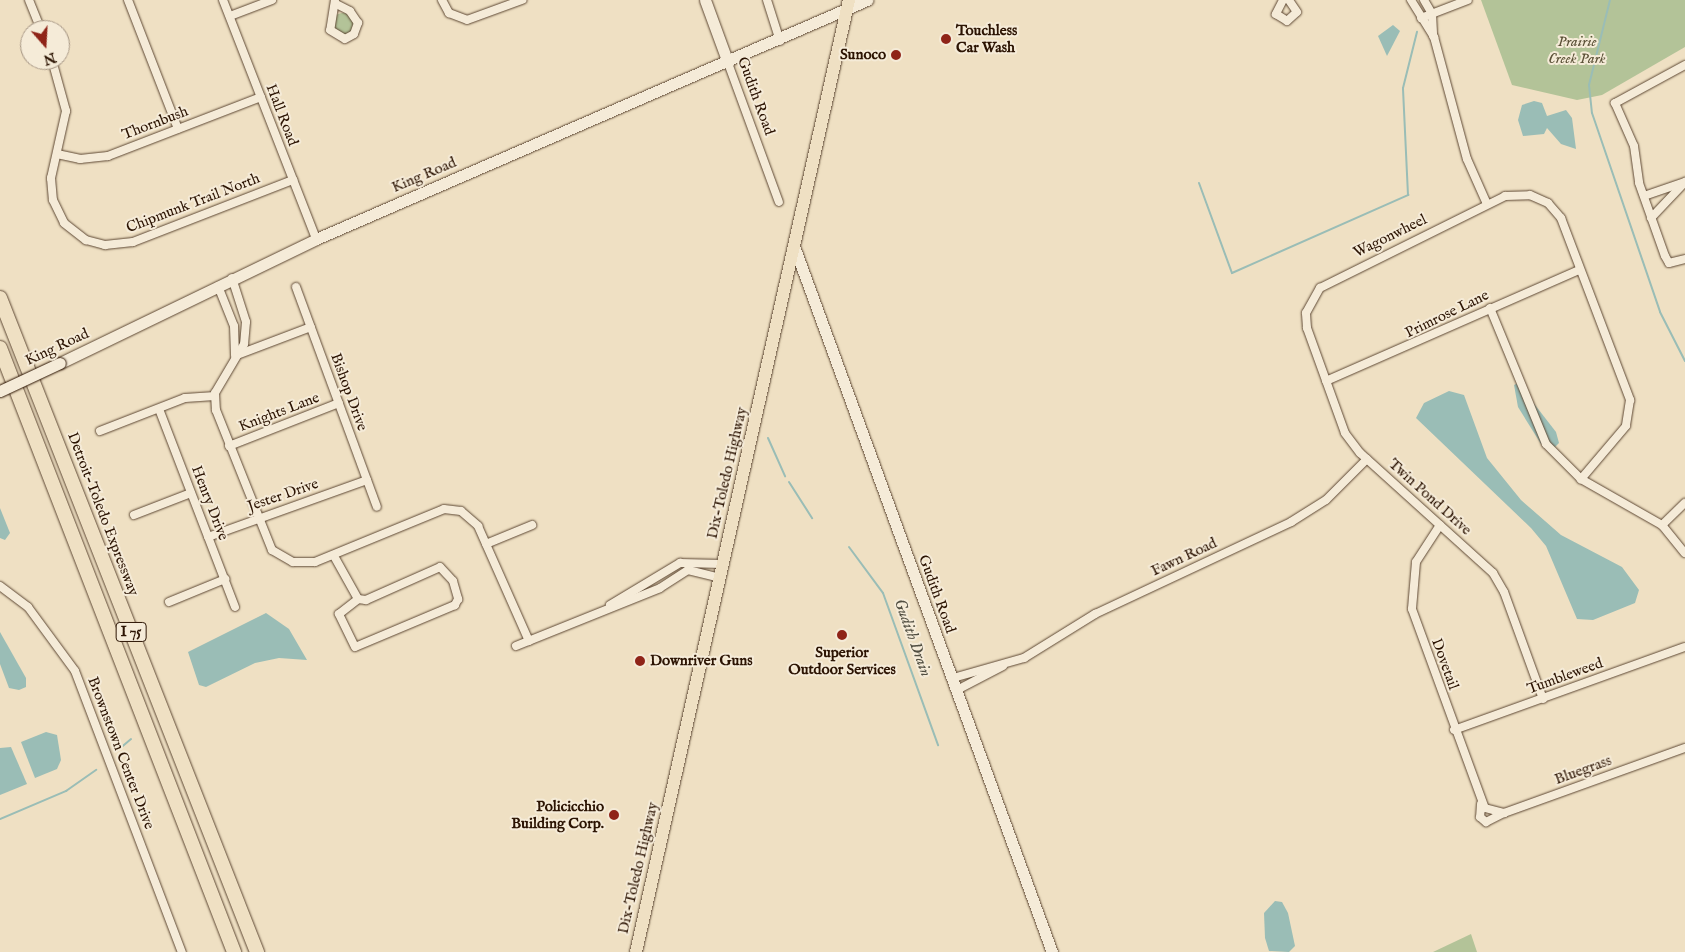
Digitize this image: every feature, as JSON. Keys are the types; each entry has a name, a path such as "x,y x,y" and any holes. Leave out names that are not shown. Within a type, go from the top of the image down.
{"highway":[{"name":"Detroit-Toledo Expressway","path":"0,298 257,952"},
{"name":"I 75","path":"0,348 234,952"}],"main road":[{"name":"Gudith Road","path":"705,0 728,63"},
{"name":"King Road","path":"0,391 316,239 780,41 847,5 867,0"},
{"name":"Dix-Toledo Highway","path":"636,952 847,5"},
{"name":"Gudith Road","path":"794,246 1052,952"}],"street":[{"path":"29,0 37,20"},
{"path":"128,0 178,129"},
{"name":"Hall Road","path":"223,0 316,239"},
{"path":"230,16 272,0"},
{"path":"442,0 449,13 467,20 522,0"},
{"path":"767,0 780,41"},
{"path":"1283,0 1276,14 1287,21 1297,12 1289,0"},
{"path":"1411,0 1434,37"},
{"path":"1424,0 1432,14 1434,37 1467,158 1487,204"},
{"path":"1421,18 1468,0"},
{"path":"335,2 350,11 358,23 354,34 345,40 330,30 335,2"},
{"name":"Gudith Road","path":"728,63 779,202"},
{"path":"1685,65 1615,103 1634,146 1644,196 1669,263 1685,259"},
{"path":"55,70 66,111 57,154"},
{"name":"Thornbush","path":"57,154 100,158 261,97"},
{"name":"Chipmunk Trail North","path":"57,154 51,178 53,200 75,233 99,244 126,244 293,180"},
{"path":"1644,196 1685,182"},
{"path":"1652,218 1685,182"},
{"name":"Wagonwheel","path":"1306,313 1326,282 1499,198 1526,194 1548,203 1561,218 1631,408 1626,426 1581,479"},
{"name":"Primrose Lane","path":"1326,381 1369,366 1490,308 1579,270"},
{"path":"232,278 246,322 244,344 235,356 215,396 229,446 269,545 286,560 306,564 334,556 444,509 468,514 486,544 529,641"},
{"path":"218,286 234,326 235,356"},
{"name":"Bishop Drive","path":"296,287 377,507"},
{"path":"1490,308 1546,444 1581,479 1623,505 1662,525 1685,553"},
{"name":"Twin Pond Drive","path":"1306,313 1326,381 1345,433 1367,459 1440,525 1501,585 1543,699"},
{"path":"235,356 310,327"},
{"path":"100,431 185,398 215,396"},
{"name":"Knights Lane","path":"229,446 339,403"},
{"name":"Henry Drive","path":"159,409 235,607"},
{"name":"Fawn Road","path":"957,690 1003,666 1036,652 1095,614 1291,522 1326,500 1367,459"},
{"name":"Jester Drive","path":"208,537 367,480"},
{"path":"134,515 191,493"},
{"path":"1662,525 1685,502"},
{"path":"486,544 532,525"},
{"name":"Dovetail","path":"1440,525 1416,562 1411,596 1416,623 1481,804 1480,817 1486,822 1504,813"},
{"path":"334,556 358,599"},
{"path":"637,594 686,562 723,564"},
{"path":"440,568 453,581 458,599 455,605 355,647 339,614 358,599 366,600 440,568"},
{"path":"516,646 637,594 664,586 688,570 720,578"},
{"path":"659,578 664,586"},
{"path":"168,602 225,579"},
{"name":"Brownstown Center Drive","path":"0,586 28,607 74,671 182,952"},
{"name":"Tumbleweed","path":"1454,730 1685,647"},
{"name":"Fawn Road","path":"953,678 1003,666"},
{"name":"Bluegrass","path":"1481,804 1490,811 1504,813 1685,748"}],"green space":[{"name":"Prairie Creek Park","path":"1481,0 1685,0 1685,47 1602,95 1577,100 1512,85"},
{"path":"343,13 351,16 354,24 351,32 343,35 335,32 332,24 335,16"},
{"path":"1471,934 1477,952 1433,952"}],"water":[{"path":"1393,25 1400,31 1387,56 1378,36"},
{"path":"1534,101 1542,103 1547,116 1566,110 1572,118 1576,149 1561,144 1547,128 1544,134 1523,136 1518,120 1522,105"},
{"path":"1518,383 1556,432 1559,443 1553,449 1541,444 1518,407 1514,385"},
{"path":"1449,391 1464,395 1487,458 1521,500 1561,535 1622,567 1639,590 1635,603 1593,620 1577,619 1546,546 1531,528 1416,418 1424,403"},
{"path":"0,508 10,533 5,540 0,538"},
{"path":"266,613 289,629 307,660 279,658 255,663 206,687 199,685 188,652"},
{"path":"0,632 26,678 26,687 19,690 9,688 0,664"},
{"path":"46,732 57,735 61,760 57,769 35,778 21,742"},
{"path":"11,747 27,784 0,795 0,748"},
{"path":"1275,901 1282,902 1288,913 1295,946 1289,952 1269,951 1265,938 1264,913"}],"waterway":[{"path":"1610,0 1589,85 1592,113 1660,312 1685,361"},
{"path":"1199,183 1232,273 1408,195 1403,88 1417,32"},
{"name":"Gudith Drain","path":"768,438 785,476"},
{"name":"Gudith Drain","path":"789,482 812,518"},
{"name":"Gudith Drain","path":"849,547 883,593 938,745"},
{"name":"Gudith Drain","path":"118,750 131,739"},
{"name":"Gudith Drain","path":"0,819 66,791 96,770"}],"place":[{"name":"Touchless Car Wash","path":"946,39"},
{"name":"Sunoco","path":"896,55"},
{"name":"Superior Outdoor Services","path":"842,635"},
{"name":"Downriver Guns","path":"640,661"},
{"name":"Policicchio Building Corp.","path":"614,815"}]}
